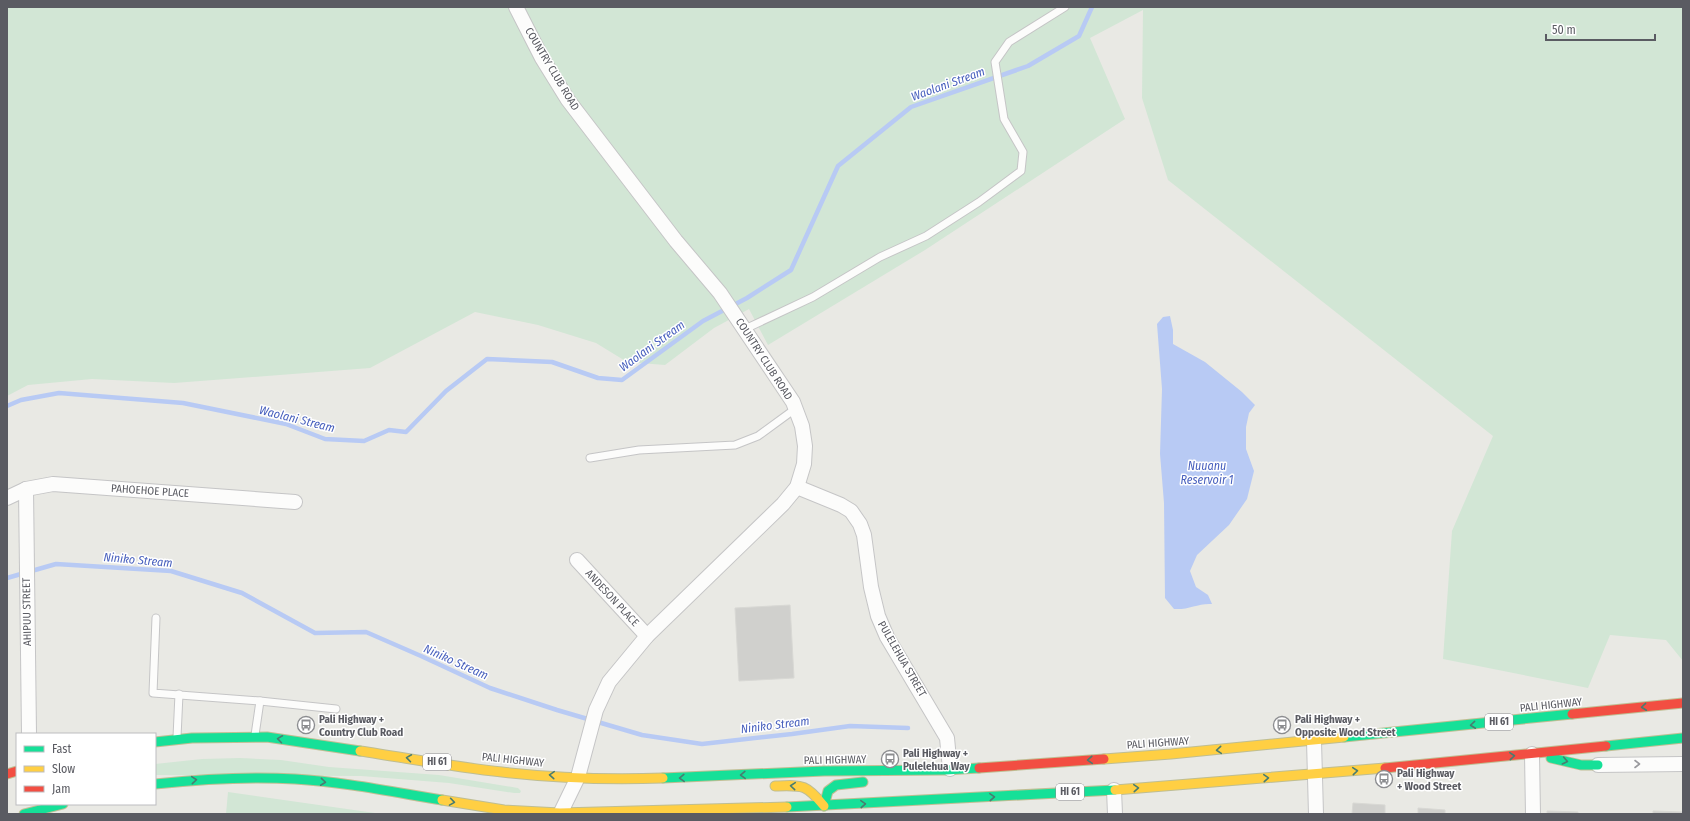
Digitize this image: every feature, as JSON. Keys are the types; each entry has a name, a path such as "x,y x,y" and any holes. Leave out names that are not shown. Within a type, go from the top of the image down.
{"highway":[{"name":"PALI HIGHWAY","path":"156,742 177,739 267,738 502,772 639,779 947,769 1171,754 1314,741 1683,703"},
{"name":"HI 61","path":"156,784 217,778 295,779 355,786 504,810 560,813 824,810 1114,790 1316,774 1683,738"},
{"path":"1532,754 1581,765 1598,765"},
{"path":"934,780 947,769"},
{"path":"721,776 736,786"},
{"path":"824,810 828,791 836,785 871,782"},
{"path":"763,786 796,785 811,790 824,810"},
{"path":"31,811 58,805"}],"street":[{"name":"COUNTRY CLUB ROAD","path":"516,7 542,58 568,100 676,240 720,293 742,324 793,402 802,426 805,446 804,464 797,486 777,510 647,636 609,682 596,710 578,777 560,813"},
{"name":"PAHOEHOE PLACE","path":"7,498 26,489 53,484 295,502"},
{"name":"PULELEHUA STREET","path":"797,486 841,504 852,511 860,524 864,535 871,587 878,616 887,637 947,738 947,769"},
{"name":"AHIPUU STREET","path":"26,489 29,733"},
{"name":"ANDESON PLACE","path":"577,560 647,636"},
{"path":"1314,741 1316,814"},
{"path":"1532,754 1533,814"},
{"path":"1598,765 1683,764"},
{"path":"1114,790 1115,814"}],"lane":[{"path":"742,324 813,297 880,258 926,236 979,202 1021,171 1023,152 1004,119 995,62 1009,42 1065,7"},
{"path":"590,458 639,450 735,445 758,436 795,409"},
{"path":"156,618 153,693 260,701 336,709"},
{"path":"177,739 179,694"},
{"path":"254,738 260,701"}],"green space":[{"path":"7,7 1683,7 1683,661 1666,640 1610,635 1588,688 1443,659 1452,531 1493,436 1168,180 1142,98 1143,10 1090,38 1125,119 925,250 768,345 749,309 714,328 665,365 627,362 596,343 538,325 475,312 370,368 174,383 92,379 28,385 7,396"},
{"path":"240,758 281,760 329,767 439,775 518,788 521,791 520,793 514,793 449,783 361,776 156,775 156,764 202,759"},
{"path":"228,792 382,814 226,814"}],"water":[{"name":"Nuuanu Reservoir 1","path":"1170,316 1173,330 1173,344 1205,362 1242,392 1255,405 1249,413 1246,427 1246,449 1254,471 1247,499 1229,525 1197,555 1190,571 1196,587 1208,595 1212,604 1202,604 1179,609 1174,609 1165,598 1164,503 1160,454 1162,389 1157,324 1163,317"}],"building":[{"path":"790,605 794,678 739,681 735,608"},
{"path":"1353,803 1385,805 1385,814 1352,814"},
{"path":"1418,808 1445,810 1445,814 1418,814"},
{"path":"1547,811 1578,812 1578,814 1547,814"},
{"path":"1653,811 1683,812 1683,814 1653,814"}],"waterway":[{"name":"Waolani Stream","path":"7,406 21,400 59,393 183,403 286,424 325,439 364,441 389,430 406,432 446,391 487,359 552,362 598,378 622,380 703,321 747,298 791,270 838,166 911,107 1028,66 1079,36 1092,7"},
{"name":"Niniko Stream","path":"7,578 56,564 171,571 242,593 315,633 366,632 490,688 557,710 642,735 702,744 850,726 908,728"}],"traffic: fast":[{"path":"1344,737 1572,714"},
{"path":"156,742 192,738 267,737 360,751"},
{"path":"1606,746 1683,738"},
{"path":"1551,758 1581,765 1598,765"},
{"path":"663,778 824,771 945,770 979,768"},
{"path":"156,784 225,778 313,780 442,800"},
{"path":"824,806 828,791 836,785 863,782"},
{"path":"787,807 1115,790"},
{"path":"24,814 59,805"}],"traffic: slow":[{"path":"1104,759 1344,737"},
{"path":"360,751 467,768 542,776 623,779 663,778"},
{"path":"1115,790 1385,768"},
{"path":"775,786 803,787 813,793 824,806"},
{"path":"442,800 504,810 560,813 787,807"}],"traffic: jam":[{"path":"1572,714 1683,703"},
{"path":"1385,768 1606,746"},
{"path":"979,768 1104,759"},
{"path":"7,774 16,771"}],"place":[{"name":"Pali Highway + Country Club Road","path":"306,725"},
{"name":"Pali Highway + Opposite Wood Street","path":"1282,725"},
{"name":"Pali Highway + Pulelehua Way","path":"890,759"},
{"name":"Pali Highway + Wood Street","path":"1384,779"}]}
